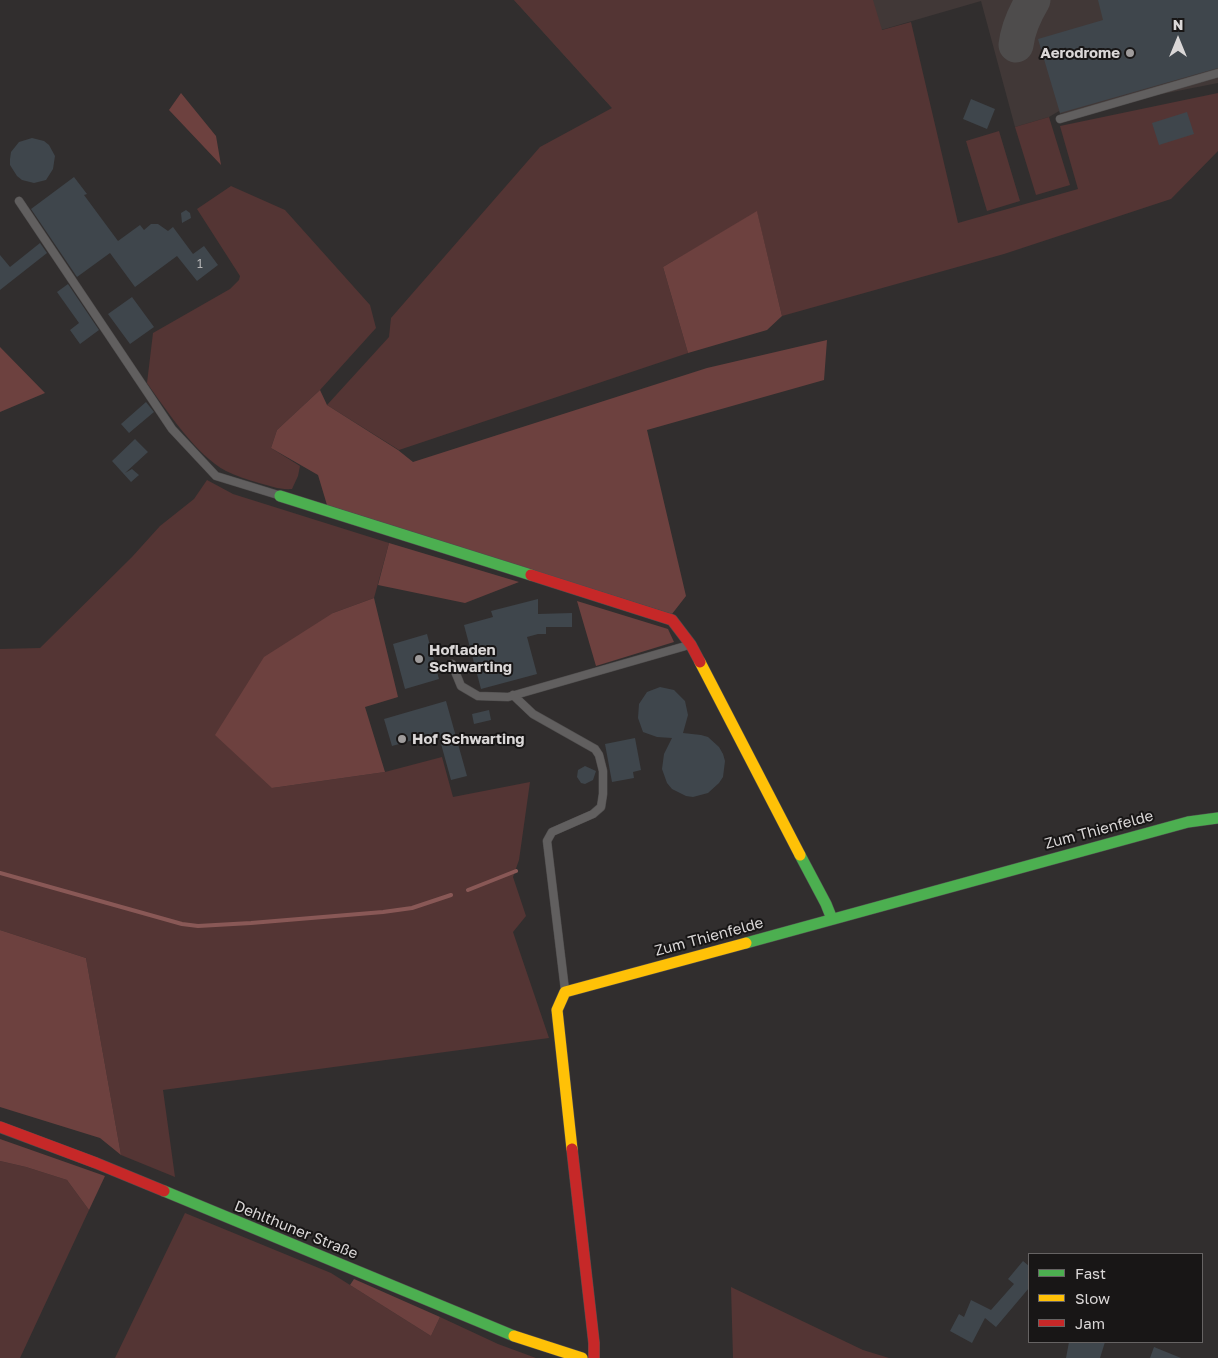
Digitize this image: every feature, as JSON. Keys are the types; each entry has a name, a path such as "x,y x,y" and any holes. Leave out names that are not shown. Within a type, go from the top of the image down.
{"street":[{"path":"280,496 672,620 691,645 826,904 832,919"},
{"name":"Zum Thienfelde","path":"565,992 1188,822 1218,818"},
{"path":"565,992 557,1010 594,1358"},
{"name":"Dehlthuner Straße","path":"0,1127 96,1163 511,1334 582,1358"}],"lane":[{"path":"1060,119 1218,73"},
{"path":"19,201 172,429 216,476 280,496"},
{"path":"452,664 461,686 478,696 508,697 691,645"},
{"path":"514,695 533,714 595,749 602,766 603,794 601,807 593,814 552,832 547,841 565,992"}],"shaded area":[{"path":"514,0 1218,0 1218,83 1060,114 1059,111 1049,117 1015,127 981,1 612,108"},
{"path":"514,0 873,0 882,30 911,22 958,223 1078,189 1060,126 1218,93 1218,151 1171,199 1004,254 782,316 757,212 663,267 688,353 399,450 327,405 389,337 391,318 540,147 612,108"},
{"path":"181,93 216,136 221,165 169,110"},
{"path":"1049,117 1070,185 1036,195 1015,127"},
{"path":"999,131 1020,201 987,211 966,141"},
{"path":"231,186 285,210 370,305 376,328 320,390 277,430 271,448 300,466 292,489 275,488 246,479 234,475 215,464 193,444 147,383 153,333 230,289 239,280 240,276 197,209"},
{"path":"757,211 782,316 767,330 688,353 663,267"},
{"path":"827,340 824,380 647,430 686,596 672,614 327,505 318,475 271,448 277,430 320,390 327,405 398,450 413,462 707,368"},
{"path":"0,347 45,393 0,412"},
{"path":"207,480 233,494 389,543 374,598 333,613 272,788 385,772 442,757 453,797 530,782 519,860 513,877 526,916 513,932 549,1038 163,1090 175,1177 121,1155 86,958 0,930 0,649 40,648 132,557 160,526 194,499"},
{"path":"389,543 519,582 465,603 378,585"},
{"path":"374,598 398,697 365,707 385,772 272,788 215,735 264,657 333,613"},
{"path":"577,601 668,629 674,642 596,666"},
{"path":"0,930 86,958 121,1155 100,1138 0,1107"},
{"path":"0,1139 105,1176 89,1210 67,1180 0,1161"},
{"path":"0,1161 67,1180 89,1210 20,1358 0,1358"},
{"path":"185,1213 331,1273 431,1336 440,1317 498,1344 536,1358 115,1358"},
{"path":"354,1279 440,1317 431,1336 350,1285"},
{"path":"731,1287 863,1350 889,1358 733,1358"}],"building":[{"name":"Aerodrome","path":"1098,0 1218,0 1218,68 1060,113 1038,39 1103,20"},
{"path":"971,99 995,109 987,129 963,119"},
{"path":"1187,112 1194,134 1159,145 1152,123"},
{"path":"32,138 44,141 49,145 55,156 53,169 46,180 34,183 22,180 10,165 11,152 19,142"},
{"path":"74,177 87,194 84,195 118,241 140,225 144,230 151,224 158,224 168,231 173,227 193,254 204,246 218,265 197,281 177,256 135,287 110,253 77,277 31,209"},
{"path":"186,210 190,213 191,218 182,223 181,213"},
{"path":"40,243 47,253 0,290 0,255 10,267"},
{"path":"68,284 99,330 80,344 70,330 79,323 57,292"},
{"path":"132,297 154,327 130,344 108,314"},
{"path":"146,402 154,412 129,433 121,424"},
{"path":"135,439 148,452 125,473 132,469 139,475 131,482 112,461"},
{"path":"538,599 538,614 572,613 572,627 546,627 546,634 527,637 537,674 481,689 464,625 493,617 491,611"},
{"path":"427,634 439,679 405,689 393,644"},
{"path":"660,687 674,690 685,701 688,715 683,733 708,737 719,747 723,754 725,761 723,777 708,793 693,797 686,796 672,789 667,783 662,769 664,754 672,738 657,737 643,732 638,718 639,704 647,692"},
{"name":"Hof Schwarting","path":"446,701 467,776 451,780 438,733 392,746 384,719"},
{"path":"489,710 491,720 474,724 472,714"},
{"path":"635,738 641,770 633,772 634,778 612,782 605,744"},
{"path":"585,766 596,771 593,780 585,784 581,783 577,777 578,770"},
{"path":"1023,1261 1028,1265 1028,1289 996,1327 985,1318 972,1343 950,1331 959,1314 964,1317 971,1300 991,1310 1014,1284 1008,1279"},
{"path":"1069,1343 1105,1343 1100,1358 1066,1358"},
{"path":"1154,1347 1181,1358 1150,1358"}],"waterway":[{"path":"468,890 516,871"},
{"path":"0,873 182,924 198,926 383,912 412,908 451,895"}],"taxiway":[{"path":"1016,45 1022,22 1033,0"}],"traffic: fast":[{"path":"280,496 531,575"},
{"path":"746,943 1188,822 1218,818"},
{"path":"800,855 832,919"},
{"path":"164,1191 514,1336"}],"traffic: slow":[{"path":"700,662 800,855"},
{"path":"572,1149 557,1010 565,992 746,943"},
{"path":"514,1336 582,1358"}],"traffic: jam":[{"path":"531,575 672,620 691,645 700,662"},
{"path":"0,1127 164,1191"},
{"path":"572,1149 594,1343 594,1358"}],"place":[{"name":"Aerodrome","path":"1130,53"},
{"name":"Hofladen Schwarting","path":"419,659"},
{"name":"Hof Schwarting","path":"402,739"}]}
